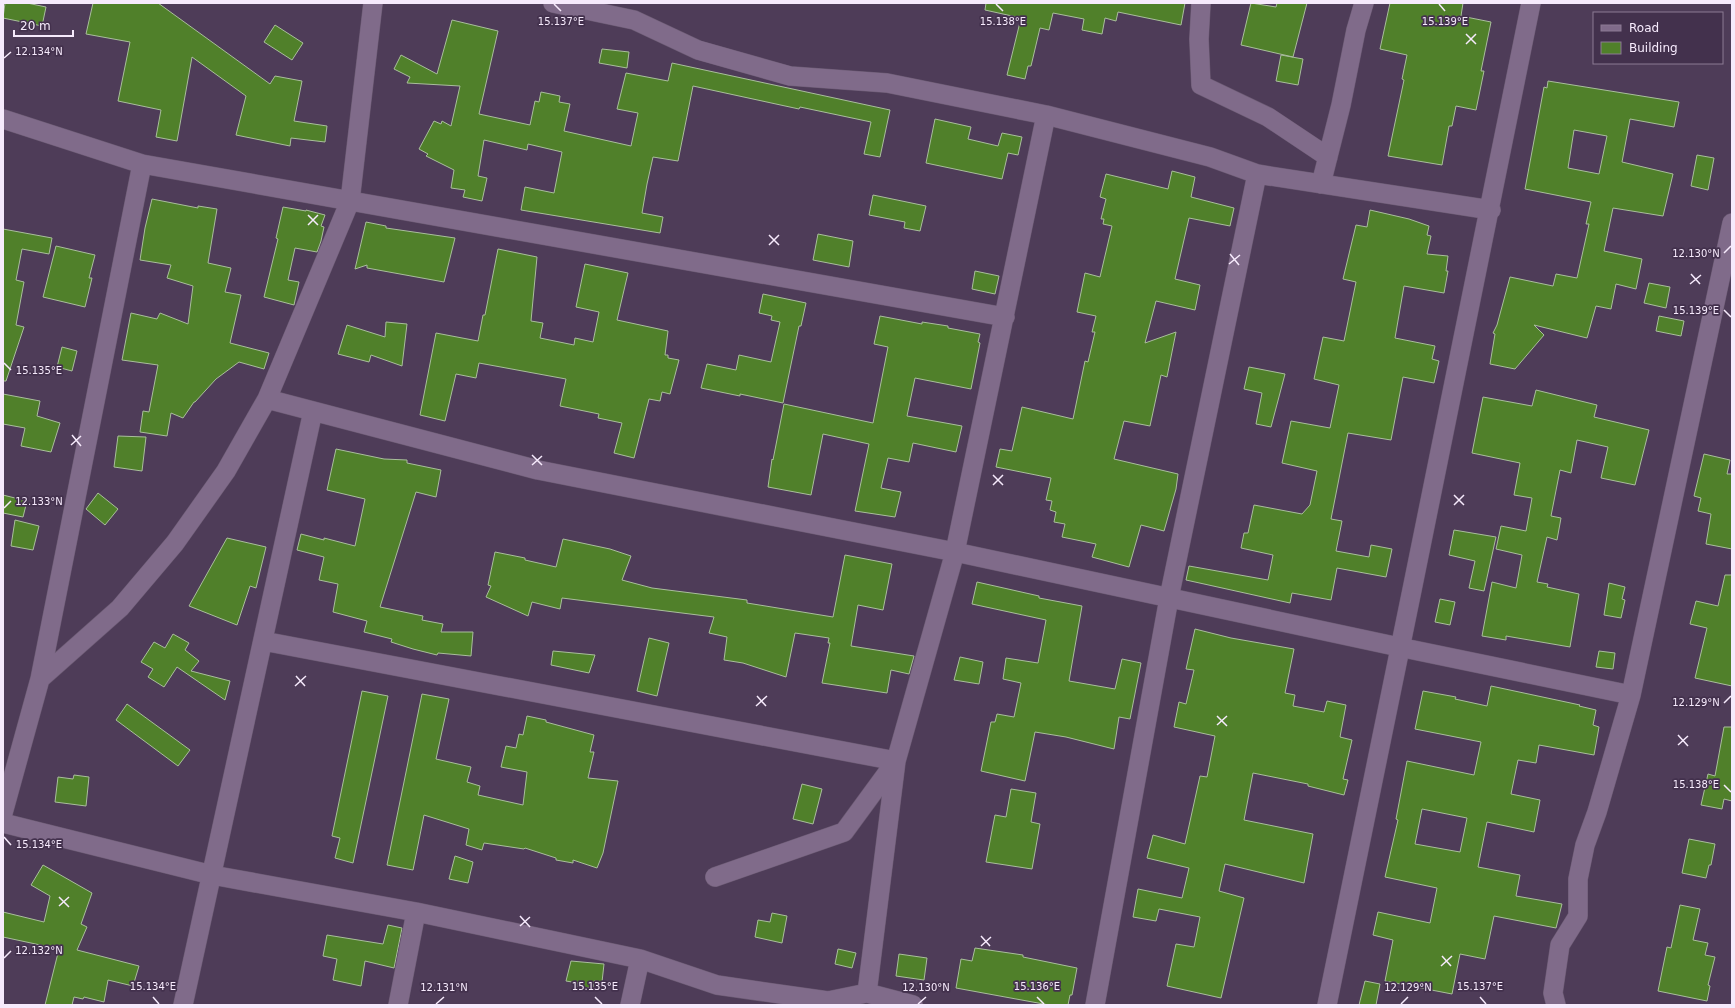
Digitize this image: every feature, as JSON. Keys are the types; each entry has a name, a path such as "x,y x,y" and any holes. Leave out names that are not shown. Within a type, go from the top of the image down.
{"street":[{"path":"40,679 120,608 175,543 226,471 267,399 350,200 373,3"},
{"path":"553,3 634,20 698,50 790,76 887,83 1046,115 1210,157 1257,174 1491,210"},
{"path":"1201,3 1199,39 1202,85 1268,117 1328,157"},
{"path":"1321,184 1341,105 1356,30 1364,3"},
{"path":"1327,1005 1399,648 1491,210 1531,3"},
{"path":"867,993 896,761 955,552 1046,115"},
{"path":"3,119 142,164 1005,317"},
{"path":"3,813 40,679 142,164"},
{"path":"1095,1005 1169,598 1257,174"},
{"path":"1569,1005 1554,999 1560,945 1578,916 1578,879 1585,844 1597,812 1631,695 1732,223"},
{"path":"267,399 538,470 955,552 1399,648 1631,695"},
{"path":"183,1005 313,411"},
{"path":"263,641 896,761"},
{"path":"715,877 844,832 896,761"},
{"path":"3,823 212,875 416,912 640,959 717,985 824,1003 867,993 896,1003 913,1005"},
{"path":"398,1005 416,912"},
{"path":"630,1005 640,959"}],"building":[{"path":"5,3 27,3 46,7 42,26 3,18"},
{"path":"93,3 158,3 270,84 275,76 302,81 294,121 327,126 325,142 291,138 290,146 236,135 246,96 192,57 177,141 156,137 161,110 118,101 130,42 86,34"},
{"path":"986,3 1185,3 1181,25 1118,12 1116,21 1105,18 1102,34 1082,30 1084,19 1053,13 1049,30 1040,28 1031,66 1028,66 1025,79 1007,75 1021,18 985,10"},
{"path":"1251,3 1276,7 1277,3 1307,3 1293,57 1241,45"},
{"path":"1390,3 1463,3 1461,16 1491,22 1481,71 1484,71 1476,110 1456,106 1452,126 1449,126 1442,165 1388,156 1404,80 1402,79 1407,55 1380,49"},
{"path":"452,20 498,31 479,114 530,125 535,101 539,102 541,92 560,96 559,102 570,104 564,131 631,146 638,113 617,109 626,73 668,81 672,63 890,110 880,157 864,154 871,122 800,107 799,109 693,86 678,161 653,157 642,213 663,217 660,233 521,210 525,187 554,193 562,152 528,144 527,150 484,140 478,176 487,178 482,201 463,197 465,190 451,188 454,170 426,156 428,154 419,149 434,121 441,124 442,121 451,126 460,86 407,83 410,77 394,69 401,55 437,74"},
{"path":"275,25 303,43 292,60 264,42"},
{"path":"602,49 629,52 627,68 599,63"},
{"path":"1281,55 1303,59 1298,85 1276,81"},
{"path":"1548,81 1679,102 1674,127 1630,119 1622,162 1673,174 1663,216 1613,208 1604,251 1642,259 1636,289 1616,284 1611,309 1596,306 1587,338 1534,325 1544,335 1515,369 1490,364 1495,334 1493,333 1497,325 1510,277 1553,286 1556,274 1577,278 1589,224 1586,224 1591,202 1525,189 1544,87 1547,88","holes":["1574,130 1607,136 1599,174 1568,168"]},
{"path":"935,119 971,127 968,139 998,146 1002,133 1022,137 1018,155 1008,153 1002,179 926,163"},
{"path":"1697,155 1714,158 1708,190 1691,186"},
{"path":"1172,171 1195,177 1191,197 1234,208 1230,226 1189,218 1175,279 1200,285 1195,310 1156,301 1145,343 1176,332 1167,377 1161,375 1150,426 1124,421 1114,459 1178,474 1176,489 1164,531 1141,525 1129,567 1092,557 1096,544 1062,537 1065,524 1054,522 1056,512 1050,510 1052,501 1046,500 1051,478 996,467 1000,449 1012,451 1022,407 1073,419 1085,361 1088,362 1095,332 1092,332 1096,316 1077,312 1085,273 1100,277 1112,226 1103,224 1104,219 1101,219 1106,199 1100,197 1106,174 1168,189"},
{"path":"873,195 926,206 920,231 904,228 905,222 869,215"},
{"path":"152,199 198,208 198,206 217,209 208,263 231,268 225,292 241,295 230,343 269,353 264,369 239,362 216,379 194,402 183,418 171,413 167,436 140,432 143,411 149,412 158,365 122,360 131,313 157,319 160,313 188,324 193,286 167,278 171,265 140,260 145,228"},
{"path":"283,207 306,210 325,215 321,226 324,227 321,241 317,252 295,248 288,280 299,282 294,305 264,297 278,239 276,238"},
{"path":"1370,210 1409,219 1429,226 1427,235 1431,236 1427,254 1448,256 1446,271 1448,271 1444,293 1404,286 1395,338 1435,346 1432,359 1439,361 1434,383 1403,377 1391,440 1348,433 1331,519 1342,521 1336,551 1369,557 1371,545 1392,549 1386,577 1337,568 1331,600 1292,593 1290,603 1186,580 1189,566 1268,580 1273,555 1241,548 1244,533 1248,533 1254,505 1302,514 1310,505 1317,471 1282,463 1291,421 1330,428 1339,385 1314,379 1323,337 1344,341 1356,282 1343,279 1356,225 1367,227"},
{"path":"366,222 386,226 386,228 455,238 444,282 367,268 367,265 355,269"},
{"path":"3,229 52,238 49,254 22,249 16,280 24,282 16,325 24,327 6,381 3,381"},
{"path":"818,234 853,241 849,267 813,260"},
{"path":"56,246 95,255 89,278 92,278 85,307 43,297"},
{"path":"498,249 537,257 531,321 543,323 540,338 574,345 575,338 593,342 599,312 576,307 585,264 628,273 617,320 668,331 665,355 668,355 668,358 679,360 670,394 662,392 660,401 649,399 634,458 614,453 622,423 598,418 599,414 560,406 566,379 479,363 476,378 456,374 445,421 420,415 436,333 478,341 483,315 485,315"},
{"path":"975,271 999,276 995,294 972,289"},
{"path":"1649,283 1670,287 1666,308 1644,303"},
{"path":"763,294 806,303 801,326 799,326 783,403 701,388 707,364 736,370 739,355 771,362 780,322 771,320 772,316 759,313"},
{"path":"880,316 922,324 922,322 948,326 948,328 980,334 978,342 980,343 971,389 915,378 907,416 962,426 956,452 913,443 909,462 888,458 881,488 901,492 895,517 855,511 869,444 823,434 811,495 768,487 772,459 773,460 784,404 873,423 888,347 874,344"},
{"path":"1659,316 1684,321 1681,336 1656,331"},
{"path":"386,322 407,324 402,366 371,355 369,362 338,354 347,325 385,337"},
{"path":"62,347 77,351 72,371 57,367"},
{"path":"1249,367 1285,374 1271,427 1256,424 1262,393 1244,389"},
{"path":"1536,390 1597,405 1594,417 1649,430 1635,485 1601,478 1608,447 1577,440 1571,473 1560,470 1551,516 1561,518 1557,540 1547,537 1537,582 1548,584 1547,587 1579,594 1570,647 1506,636 1506,640 1482,636 1492,582 1516,588 1522,555 1496,549 1501,526 1526,531 1532,498 1514,495 1520,463 1472,453 1483,397 1532,406"},
{"path":"3,394 40,401 37,416 60,423 51,452 21,446 25,428 3,424"},
{"path":"118,436 146,437 142,471 114,467"},
{"path":"336,449 384,459 407,460 407,463 441,470 436,497 416,492 380,607 423,616 422,620 443,624 441,632 473,632 471,656 438,653 437,655 391,642 392,639 364,632 367,621 333,612 338,584 319,580 324,557 297,550 301,534 355,546 365,499 327,490"},
{"path":"1704,454 1730,460 1727,474 1732,474 1732,549 1706,544 1711,514 1698,511 1701,498 1694,496"},
{"path":"98,493 118,509 105,525 86,509"},
{"path":"3,495 27,501 23,517 3,513"},
{"path":"15,520 39,526 33,550 11,546"},
{"path":"1454,530 1496,537 1484,591 1469,588 1475,561 1449,555"},
{"path":"227,538 266,547 256,588 250,586 237,625 189,606"},
{"path":"563,539 610,549 631,556 622,580 652,588 747,600 747,603 833,617 845,555 892,564 883,610 858,605 851,646 914,656 909,674 891,670 887,693 822,683 830,643 828,643 829,638 795,633 786,677 743,663 724,660 727,637 709,633 714,617 562,598 560,609 532,602 528,616 486,597 491,586 488,585 495,552 525,558 525,560 556,567"},
{"path":"1725,575 1732,575 1732,686 1695,678 1707,628 1690,624 1696,601 1718,606"},
{"path":"977,582 1039,596 1039,598 1082,606 1069,681 1115,689 1122,659 1141,663 1130,719 1119,717 1114,749 1066,737 1035,732 1025,781 981,771 991,722 995,722 997,714 1014,717 1021,683 1003,679 1006,658 1038,663 1046,620 972,604"},
{"path":"1609,583 1625,587 1622,599 1625,600 1621,618 1604,615"},
{"path":"1440,599 1455,602 1450,625 1435,622"},
{"path":"1195,629 1231,638 1294,649 1285,693 1295,695 1293,706 1324,712 1327,701 1346,705 1340,737 1352,740 1343,779 1348,780 1344,795 1308,786 1308,784 1253,773 1244,820 1313,834 1304,883 1225,864 1219,891 1244,898 1221,998 1167,986 1176,944 1194,947 1200,917 1159,909 1156,921 1133,917 1138,889 1182,898 1189,868 1147,858 1153,835 1185,844 1200,776 1207,777 1215,736 1174,727 1179,702 1186,704 1194,670 1186,669"},
{"path":"173,634 189,643 185,650 199,661 191,671 230,681 225,700 177,667 164,687 148,677 153,669 141,662 154,642 165,648"},
{"path":"649,638 669,643 657,696 637,691"},
{"path":"553,651 595,655 589,673 551,665"},
{"path":"1599,651 1615,653 1613,669 1596,667"},
{"path":"960,657 983,662 979,684 954,680"},
{"path":"1491,686 1580,705 1579,706 1596,710 1593,725 1599,727 1594,755 1539,745 1536,763 1518,760 1511,794 1540,800 1534,832 1487,822 1478,867 1520,875 1516,896 1562,904 1556,928 1494,916 1485,959 1460,954 1452,994 1385,981 1393,940 1373,935 1378,912 1430,923 1437,888 1385,877 1398,820 1396,819 1407,761 1474,775 1481,742 1415,729 1423,691 1456,697 1455,699 1487,706","holes":["1422,809 1467,818 1460,852 1415,844"]},
{"path":"362,691 388,696 353,863 335,858 340,838 332,836"},
{"path":"422,694 449,699 436,759 471,767 467,782 480,786 478,795 523,805 527,772 501,767 506,746 516,748 519,734 523,735 527,716 546,720 546,722 594,735 590,752 594,752 588,778 618,781 603,853 597,868 573,860 573,863 556,860 556,858 525,848 484,843 482,850 466,845 469,829 424,815 413,870 387,865"},
{"path":"127,704 190,750 178,766 116,720"},
{"path":"1724,727 1732,727 1732,801 1724,799 1722,809 1701,805 1708,774 1715,776"},
{"path":"74,775 89,777 86,806 55,802 58,777 73,779"},
{"path":"802,784 822,789 813,824 793,819"},
{"path":"1011,789 1036,793 1031,822 1040,824 1032,869 986,862 995,815 1006,817"},
{"path":"1689,839 1715,844 1711,865 1709,865 1706,878 1682,873"},
{"path":"455,856 473,862 468,883 449,879"},
{"path":"43,865 92,893 81,924 87,927 77,950 139,966 133,986 108,980 104,1002 84,997 83,999 74,997 72,1005 45,1005 59,949 3,937 3,912 44,922 50,896 31,885"},
{"path":"1680,905 1700,909 1693,940 1708,943 1705,955 1715,957 1708,985 1710,986 1707,1001 1658,991 1667,947 1671,948"},
{"path":"772,913 787,916 782,943 755,937 758,920 770,922"},
{"path":"388,925 402,928 394,968 365,961 361,986 333,980 337,959 323,956 327,935 383,944"},
{"path":"975,948 1023,955 1023,957 1077,968 1072,995 1070,995 1068,1005 1049,1005 956,988 961,959 972,961"},
{"path":"838,949 856,953 852,968 835,964"},
{"path":"899,954 927,958 924,980 896,976"},
{"path":"571,961 604,964 602,982 594,981 593,988 578,987 578,983 566,981"},
{"path":"1365,981 1380,984 1376,1005 1359,1005"}]}
